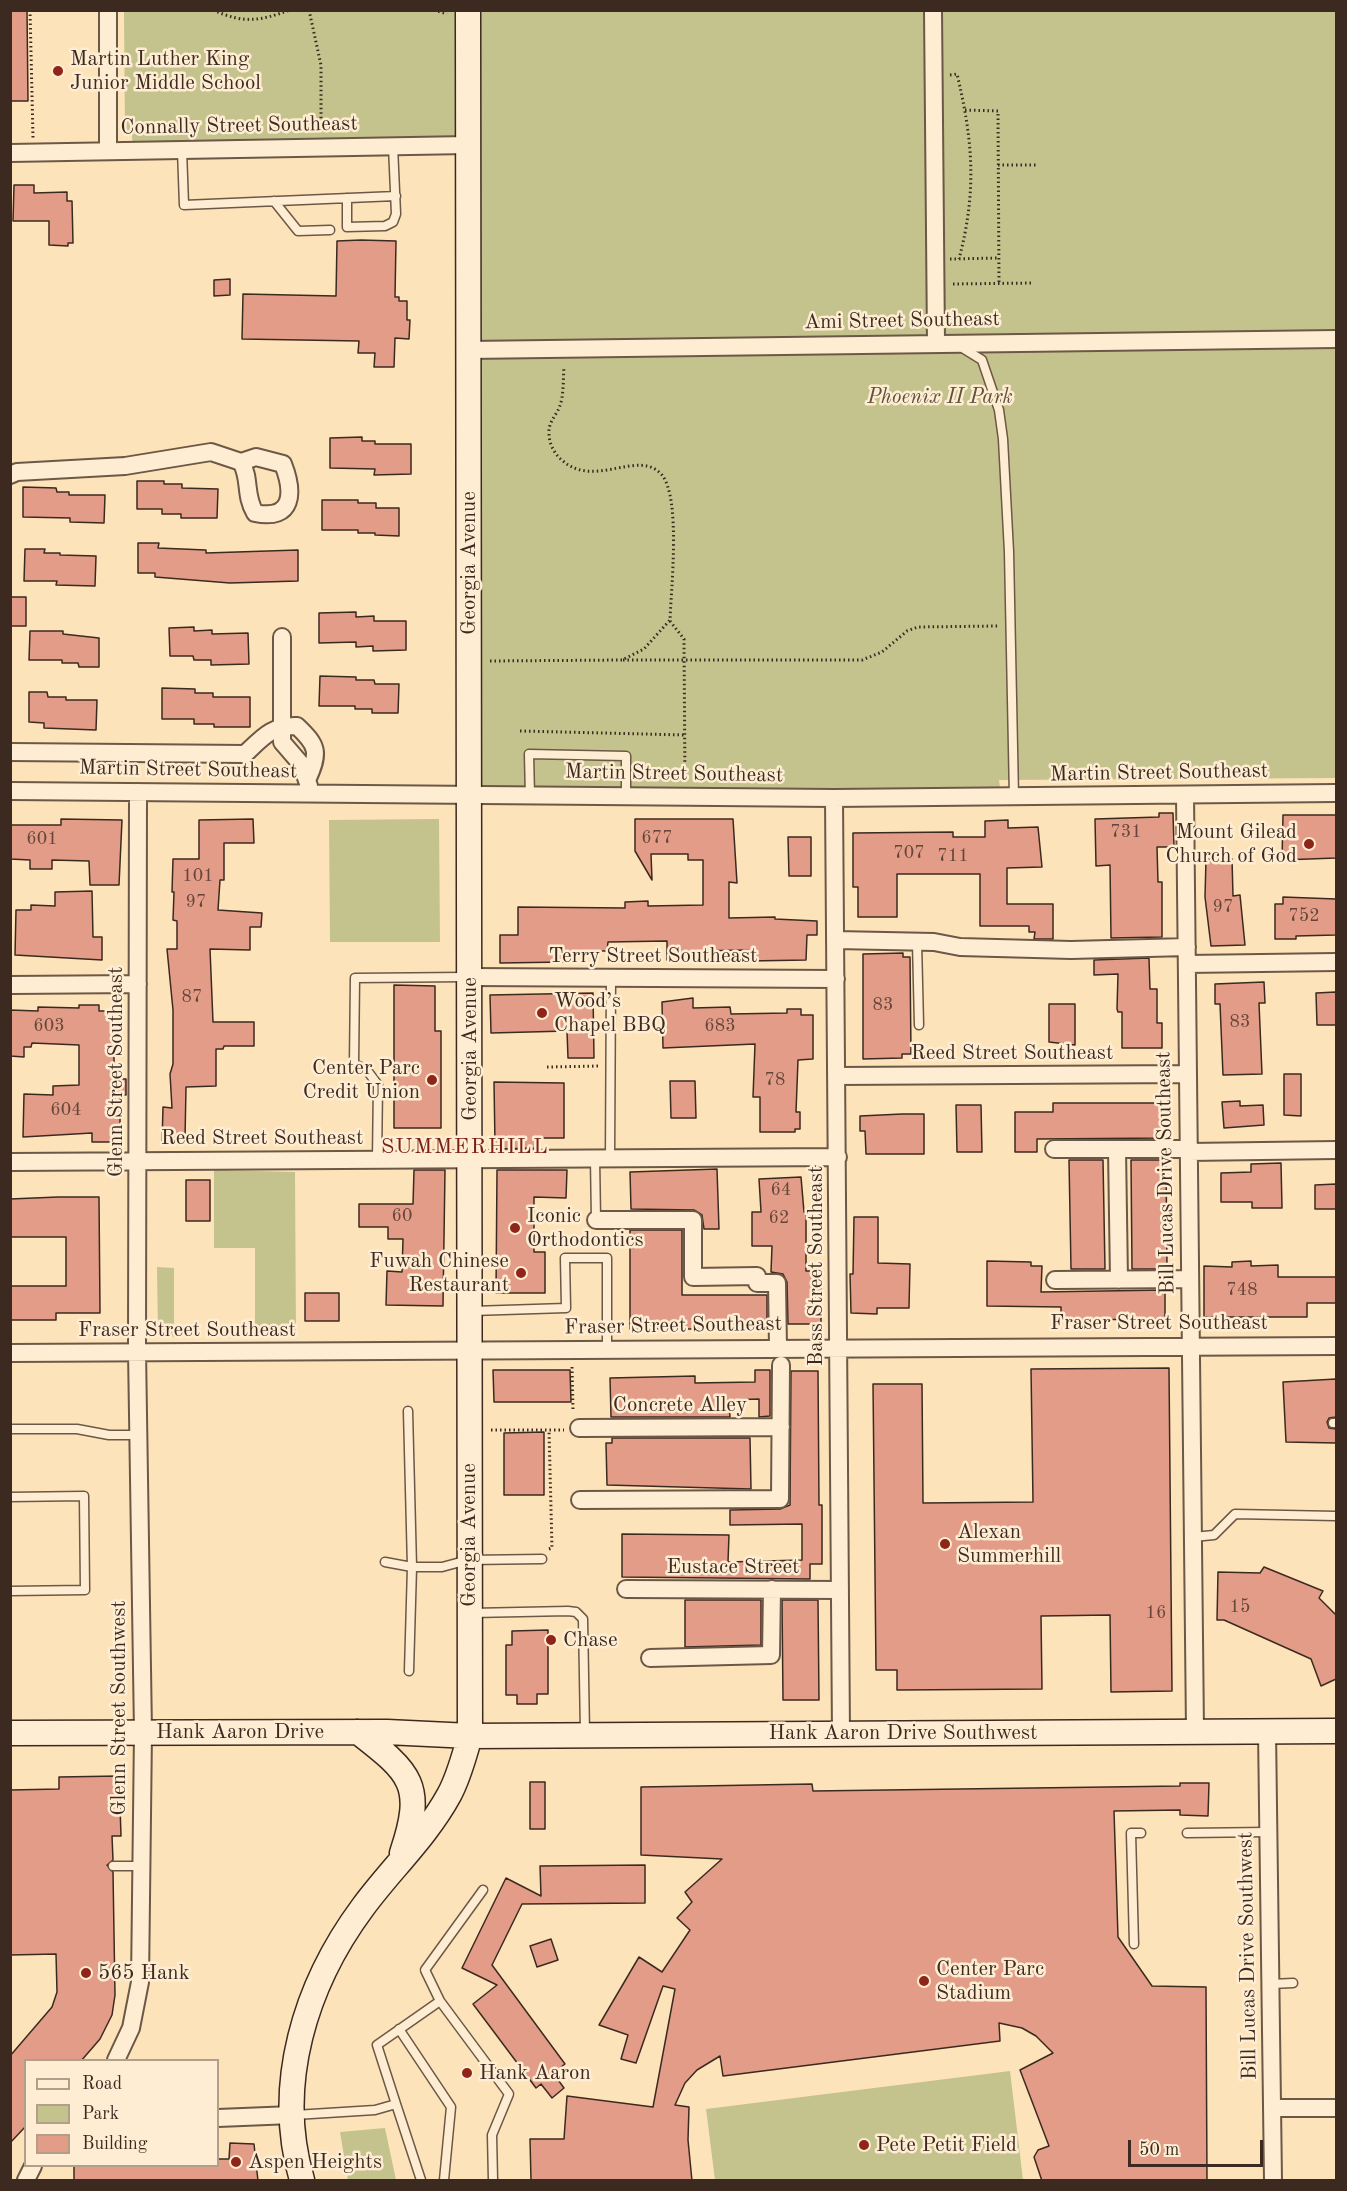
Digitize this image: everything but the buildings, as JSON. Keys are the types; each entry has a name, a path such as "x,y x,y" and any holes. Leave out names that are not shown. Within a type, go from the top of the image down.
{"main road":[{"name":"Georgia Avenue","path":"302,2181 292,2115 296,2054 305,2017 323,1971 364,1905 398,1866 448,1795 470,1736 468,145 457,12"},
{"name":"Hank Aaron Drive Southwest","path":"470,1736 1336,1731"},
{"name":"Hank Aaron Drive","path":"10,1733 358,1732 470,1736"},
{"path":"358,1732 396,1761 409,1779 413,1803 411,1826 398,1866"}],"street":[{"path":"108,10 108,151"},
{"path":"933,10 936,343"},
{"name":"Connally Street Southeast","path":"10,153 468,145"},
{"name":"Ami Street Southeast","path":"468,350 1336,339"},
{"path":"10,475 17,472 125,466 211,452 241,462"},
{"path":"282,637 282,742 301,764 309,786"},
{"path":"10,752 245,754 264,736 281,725 297,726 315,748 316,760 309,786"},
{"name":"Martin Street Southeast","path":"10,791 138,792 309,786 470,795 834,798 1336,793"},
{"name":"Glenn Street Southeast","path":"137,1351 138,792"},
{"name":"Bill Lucas Drive Southeast","path":"1185,795 1195,1731"},
{"name":"Bass Street Southeast","path":"834,798 841,1734"},
{"path":"836,940 1336,962"},
{"name":"Terry Street Southeast","path":"470,977 836,980"},
{"path":"10,985 138,984"},
{"name":"Reed Street Southeast","path":"837,1076 1188,1074"},
{"path":"1054,1149 1336,1150"},
{"path":"1117,1149 1119,1280"},
{"name":"Reed Street Southeast","path":"10,1162 838,1157"},
{"path":"580,1500 780,1499 780,1354 777,1283 757,1283 757,1276 693,1277 693,1220 596,1220"},
{"path":"1055,1280 1190,1279"},
{"name":"Fraser Street Southeast","path":"10,1353 607,1350 780,1354 839,1347 1336,1346"},
{"name":"Glenn Street Southwest","path":"117,2059 131,2028 140,1982 143,1732 137,1351"},
{"name":"Concrete Alley","path":"575,1426 781,1427"},
{"name":"Eustace Street","path":"626,1589 840,1590"},
{"path":"650,1658 771,1655 772,1589"},
{"name":"Bill Lucas Drive Southwest","path":"1266,1731 1273,2181"},
{"path":"1273,2109 1336,2108"},
{"path":"219,2118 292,2115"},
{"path":"26,2181 33,2167"}],"lane":[{"path":"347,198 347,227 385,226 393,222 396,196 393,146"},
{"path":"182,150 183,205 396,196"},
{"path":"274,201 298,231 330,230"},
{"path":"954,343 982,360 999,410 1003,439 1009,552 1014,797"},
{"path":"530,796 529,754 626,756 626,796"},
{"path":"917,942 919,1025"},
{"path":"377,1159 378,1085 366,1069 354,1064 355,978 470,977"},
{"path":"596,1220 610,1066 611,978"},
{"path":"469,1311 566,1308 565,1258 606,1258 607,1350"},
{"path":"408,1411 412,1567 409,1671"},
{"path":"10,1429 77,1429 109,1435 138,1435"},
{"path":"10,1497 84,1496 85,1590 10,1591"},
{"path":"1193,1537 1214,1535 1234,1514 1336,1516"},
{"path":"385,1562 412,1567 442,1567 468,1560 542,1559"},
{"path":"469,1612 576,1612 582,1619 585,1735"},
{"path":"1187,1833 1268,1832"},
{"path":"1134,1944 1131,1833 1141,1833"},
{"path":"113,1866 141,1866"},
{"path":"483,1890 424,1970 440,2001 509,2094 492,2135 493,2181"},
{"path":"1271,1984 1293,1983"},
{"path":"421,2181 377,2045 440,2001"},
{"path":"399,2029 451,2107 444,2181"},
{"path":"292,2115 375,2110 396,2104"}],"path":[{"path":"30,10 33,138"},
{"path":"213,10 234,19 259,21 291,10"},
{"path":"309,10 321,64 321,133"},
{"path":"434,10 457,12"},
{"path":"957,74 965,110 973,174 971,204 960,259"},
{"path":"965,110 998,111 999,283"},
{"path":"998,165 1038,165"},
{"path":"946,259 998,258"},
{"path":"945,284 1034,283"},
{"path":"564,368 560,407 551,421 548,435 555,455 572,469 594,473 634,465 649,467 662,475 670,491 673,510 670,621 684,639 685,783"},
{"path":"622,660 644,648 670,621"},
{"path":"488,661 862,660 882,652 907,631 918,627 998,626"},
{"path":"520,731 685,735"},
{"path":"547,1067 610,1066"},
{"path":"491,1430 549,1430 575,1426 572,1366"},
{"path":"540,1549 552,1548 549,1430"}],"green space":[{"name":"Phoenix II Park","path":"124,11 1336,11 1336,778 999,780 1001,795 472,797 477,148 133,158 132,134 125,133"},
{"path":"439,819 440,942 330,942 329,820"},
{"path":"214,1170 295,1172 296,1337 255,1337 255,1248 214,1248"},
{"path":"157,1267 174,1268 174,1337 158,1334"},
{"name":"Pete Petit Field","path":"1010,2071 1023,2180 715,2180 706,2109"},
{"path":"385,2128 396,2180 348,2180 340,2132"}],"place":[{"name":"Martin Luther King Junior Middle School","path":"58,71"},
{"name":"Mount Gilead Church of God","path":"1309,844"},
{"name":"Wood’s Chapel BBQ","path":"542,1013"},
{"name":"Center Parc Credit Union","path":"432,1080"},
{"name":"Iconic Orthodontics","path":"515,1228"},
{"name":"Fuwah Chinese Restaurant","path":"521,1273"},
{"name":"Alexan Summerhill","path":"945,1544"},
{"name":"Chase","path":"551,1640"},
{"name":"565 Hank","path":"86,1973"},
{"name":"Center Parc Stadium","path":"924,1981"},
{"name":"Hank Aaron","path":"467,2073"},
{"name":"Pete Petit Field","path":"864,2145"},
{"name":"Aspen Heights","path":"236,2162"}],"district":[{"name":"SUMMERHILL","path":"465,1147"}]}
